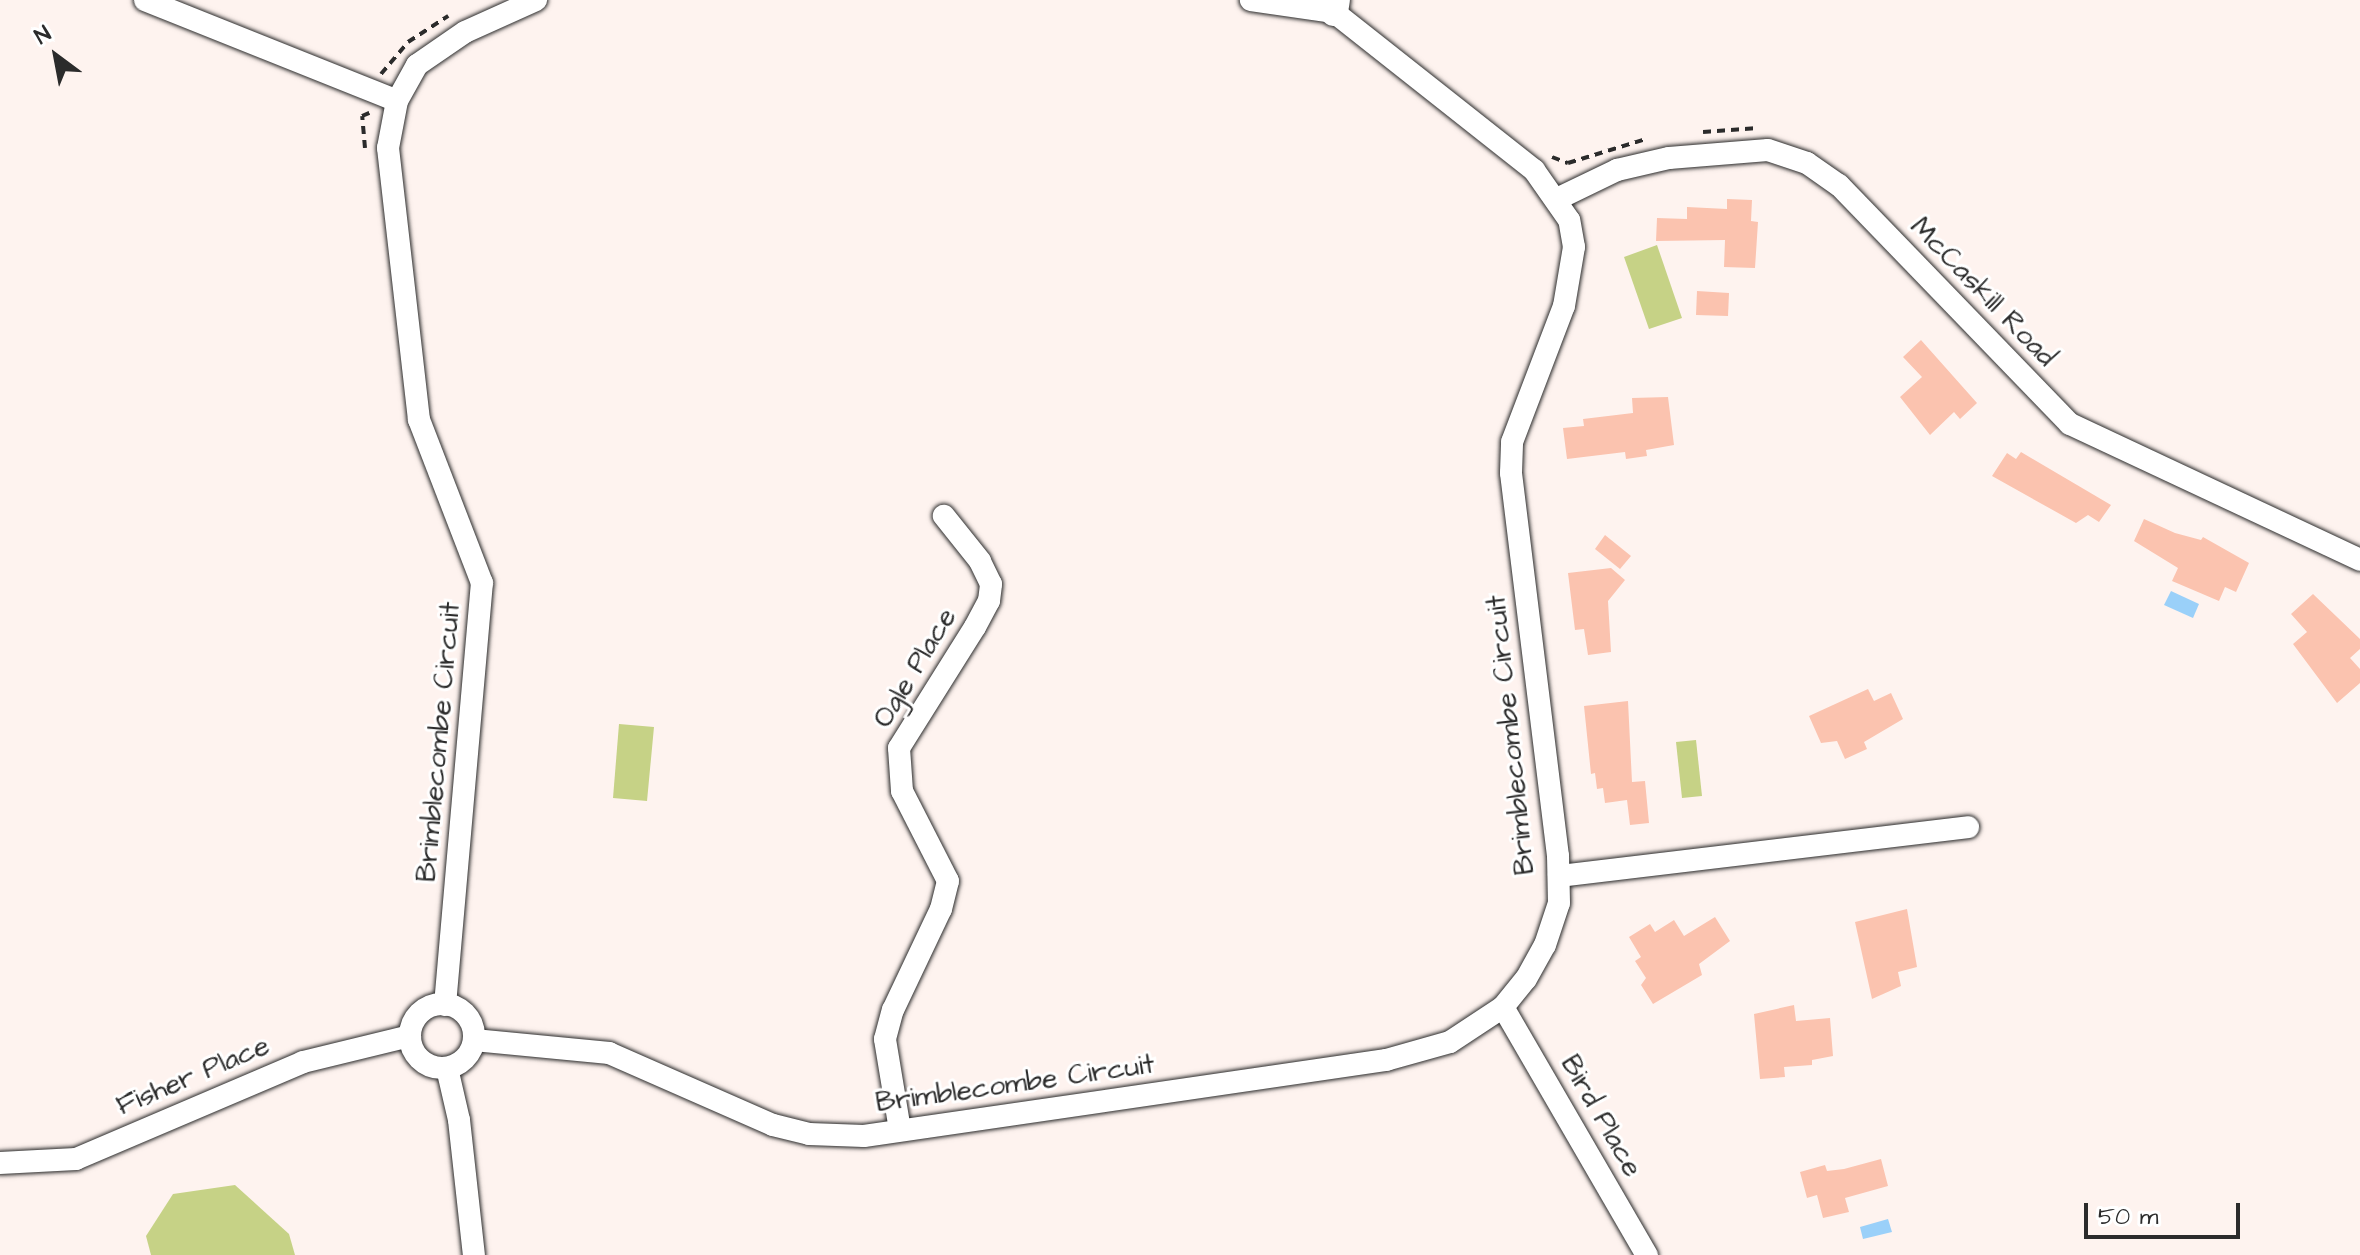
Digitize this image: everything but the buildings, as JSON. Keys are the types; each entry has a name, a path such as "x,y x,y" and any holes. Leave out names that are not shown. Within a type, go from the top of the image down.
{"street":[{"path":"145,0 397,101"},
{"name":"Brimblecombe Circuit","path":"445,1005 482,583 419,420 388,148 397,101 417,65 437,47 536,0"},
{"name":"Brimblecombe Circuit","path":"474,1040 609,1053 773,1125 809,1134 864,1136 1386,1060 1450,1042 1503,1007 1545,945 1559,903 1559,876 1511,473 1520,411 1564,306 1571,274 1569,220 1534,170 1335,6 1251,0"},
{"name":"McCaskill Road","path":"1557,199 1617,170 1669,158 1768,150 1807,163 1839,185 2070,424 2360,560"},
{"name":"Ogle Place","path":"900,1130 885,1039 893,1010 941,909 948,881 902,791 899,748 982,614 991,584 980,561 944,516"},
{"path":"1559,876 1968,827"},
{"path":"445,1005 464,1013 474,1040 468,1055 447,1068 417,1056 410,1036 425,1009 445,1005"},
{"name":"Bird Place","path":"1503,1007 1647,1255"},
{"name":"Fisher Place","path":"0,1163 76,1159 303,1062 410,1036"},
{"path":"447,1068 459,1120 474,1255"}],"path":[{"path":"367,164 362,116 375,110"},
{"path":"1691,133 1766,128"},
{"path":"1545,153 1568,163 1662,137"}],"green space":[{"path":"1657,245 1682,318 1649,329 1624,257"},
{"path":"619,724 654,727 647,801 613,798"},
{"path":"1696,740 1702,796 1682,798 1676,742"},
{"path":"235,1185 289,1234 295,1255 151,1255 146,1236 173,1194"}],"water":[{"path":"2171,591 2199,604 2193,618 2164,605"},
{"path":"1888,1219 1892,1232 1863,1239 1860,1227"}]}
